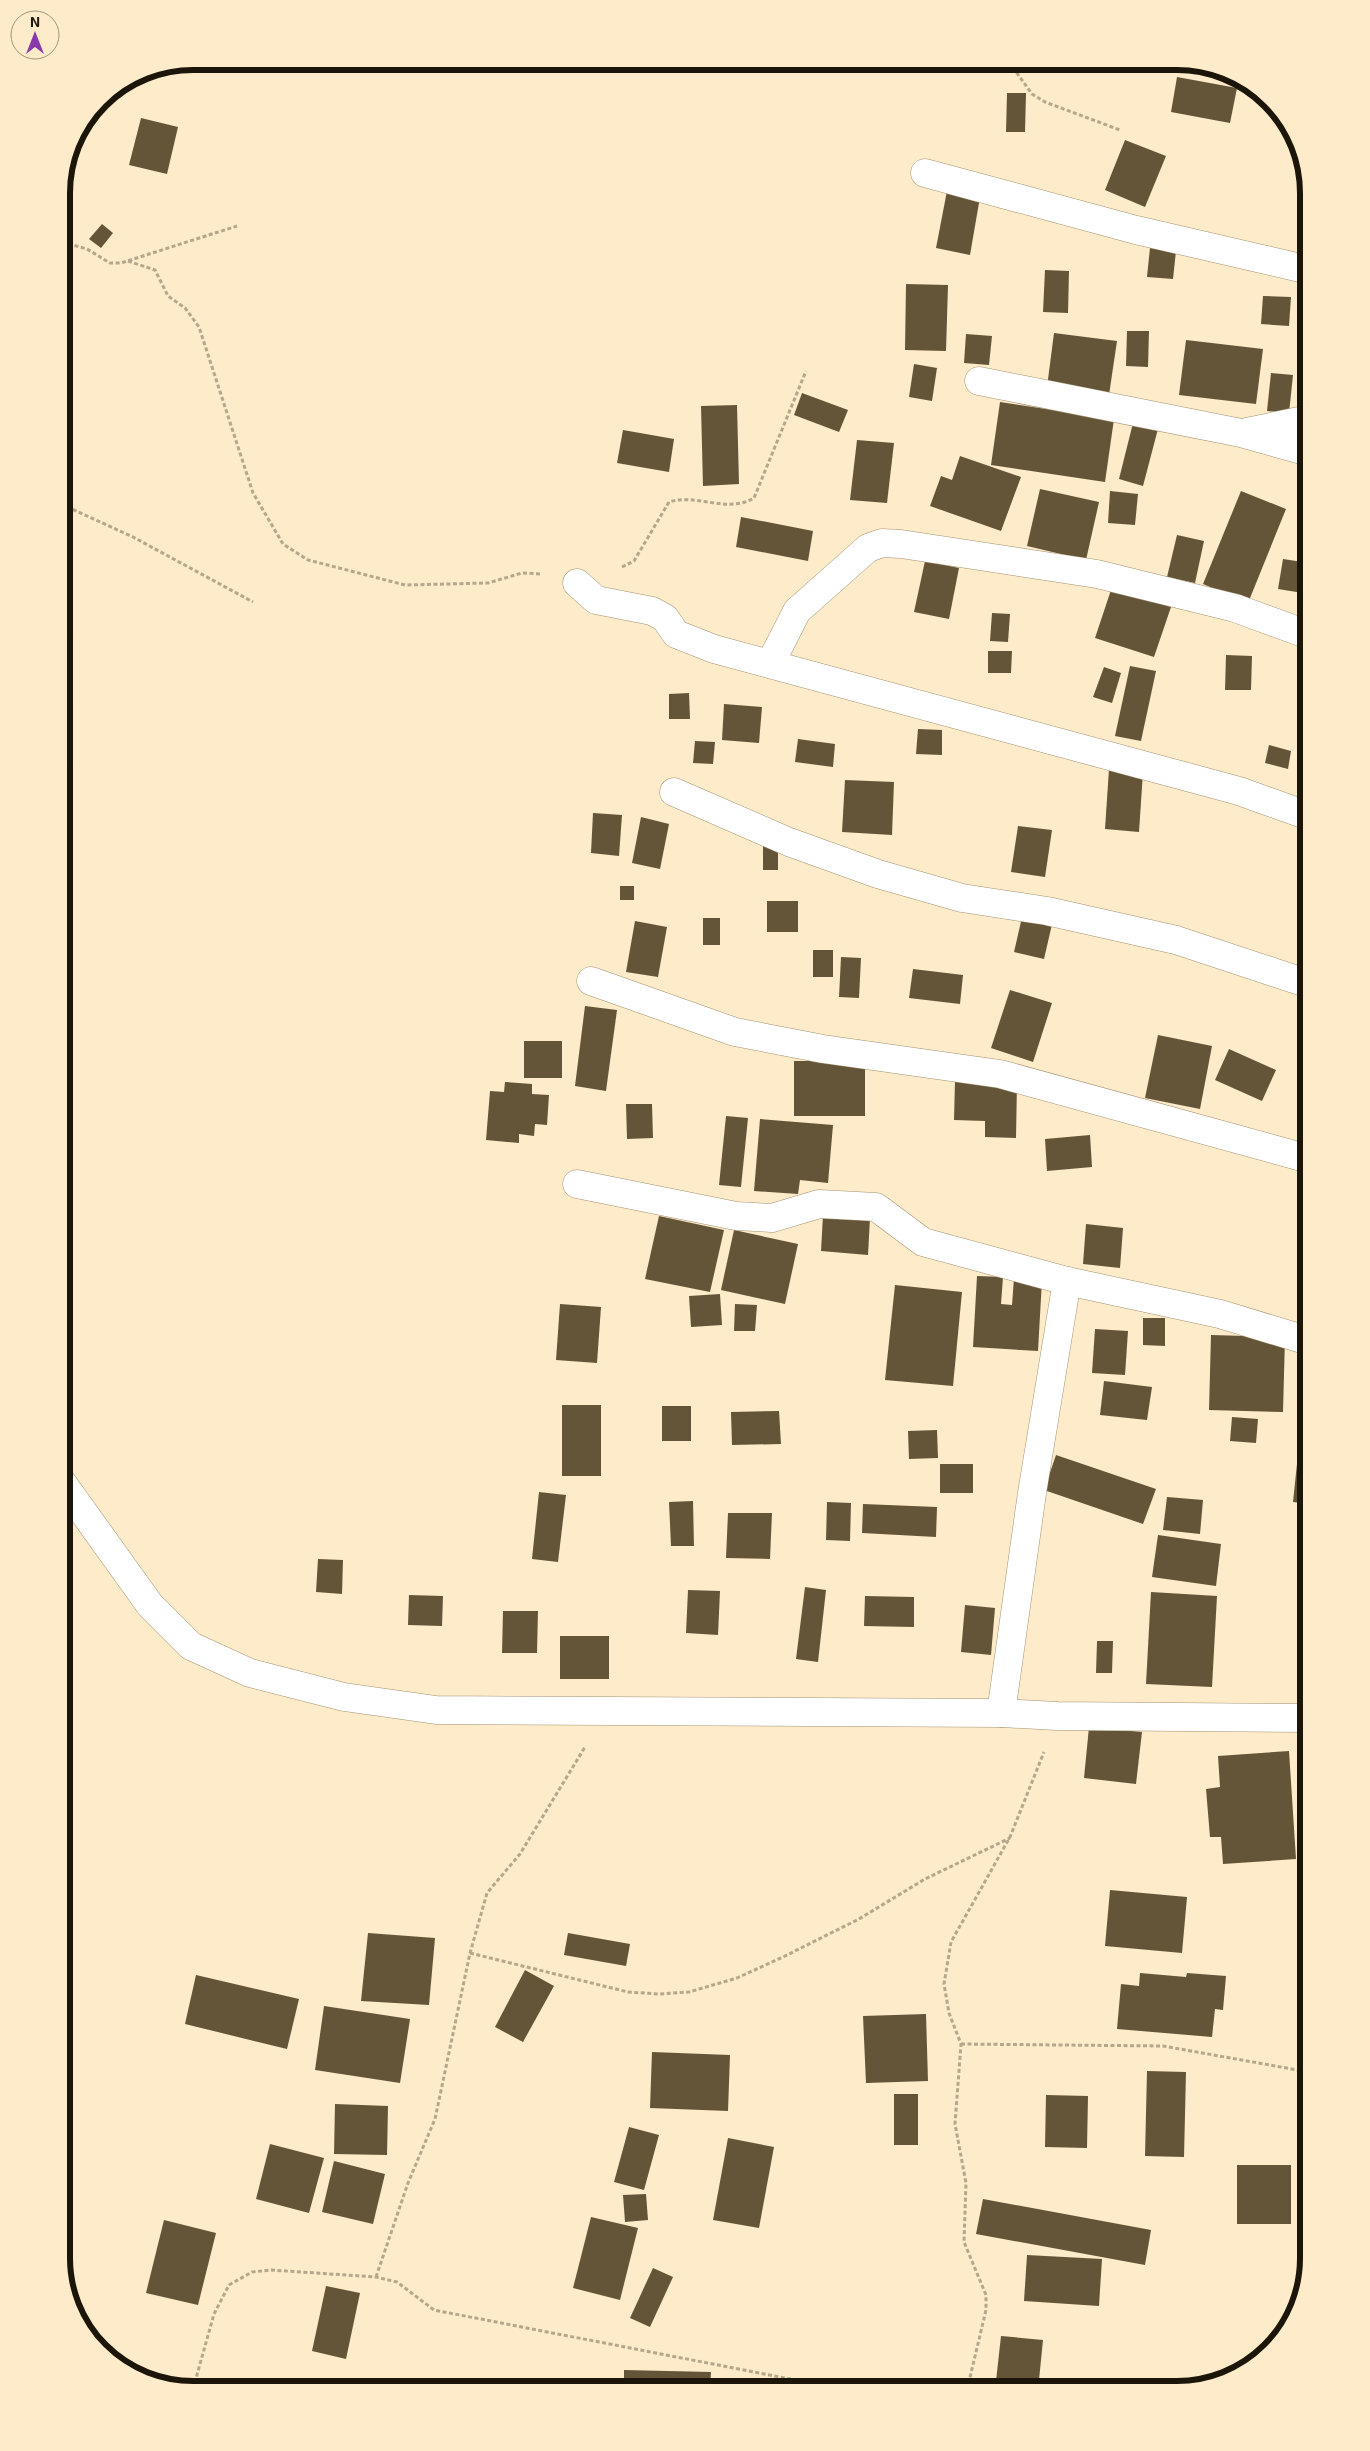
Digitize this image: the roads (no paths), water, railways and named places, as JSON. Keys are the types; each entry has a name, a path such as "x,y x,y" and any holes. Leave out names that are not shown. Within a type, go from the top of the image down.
{"street":[{"path":"925,173 1136,230 1300,268"},
{"path":"979,381 1241,433 1300,449"},
{"path":"1241,433 1300,421"},
{"path":"770,664 797,611 868,548 882,543 901,544 1097,574 1234,608 1300,632"},
{"path":"577,583 596,600 652,612 665,618 676,634 684,638 770,664 1239,791 1300,813"},
{"path":"674,792 789,842 878,874 962,898 1047,911 1176,940 1300,981"},
{"path":"591,981 735,1032 823,1049 1000,1074 1300,1157"},
{"path":"577,1184 736,1216 772,1218 819,1204 876,1206 923,1242 1067,1281 1220,1314 1300,1338"},
{"path":"1001,1713 1032,1493 1067,1281"},
{"path":"70,1494 150,1605 191,1646 250,1673 344,1697 436,1710 1001,1713 1057,1716 1300,1718"}]}
